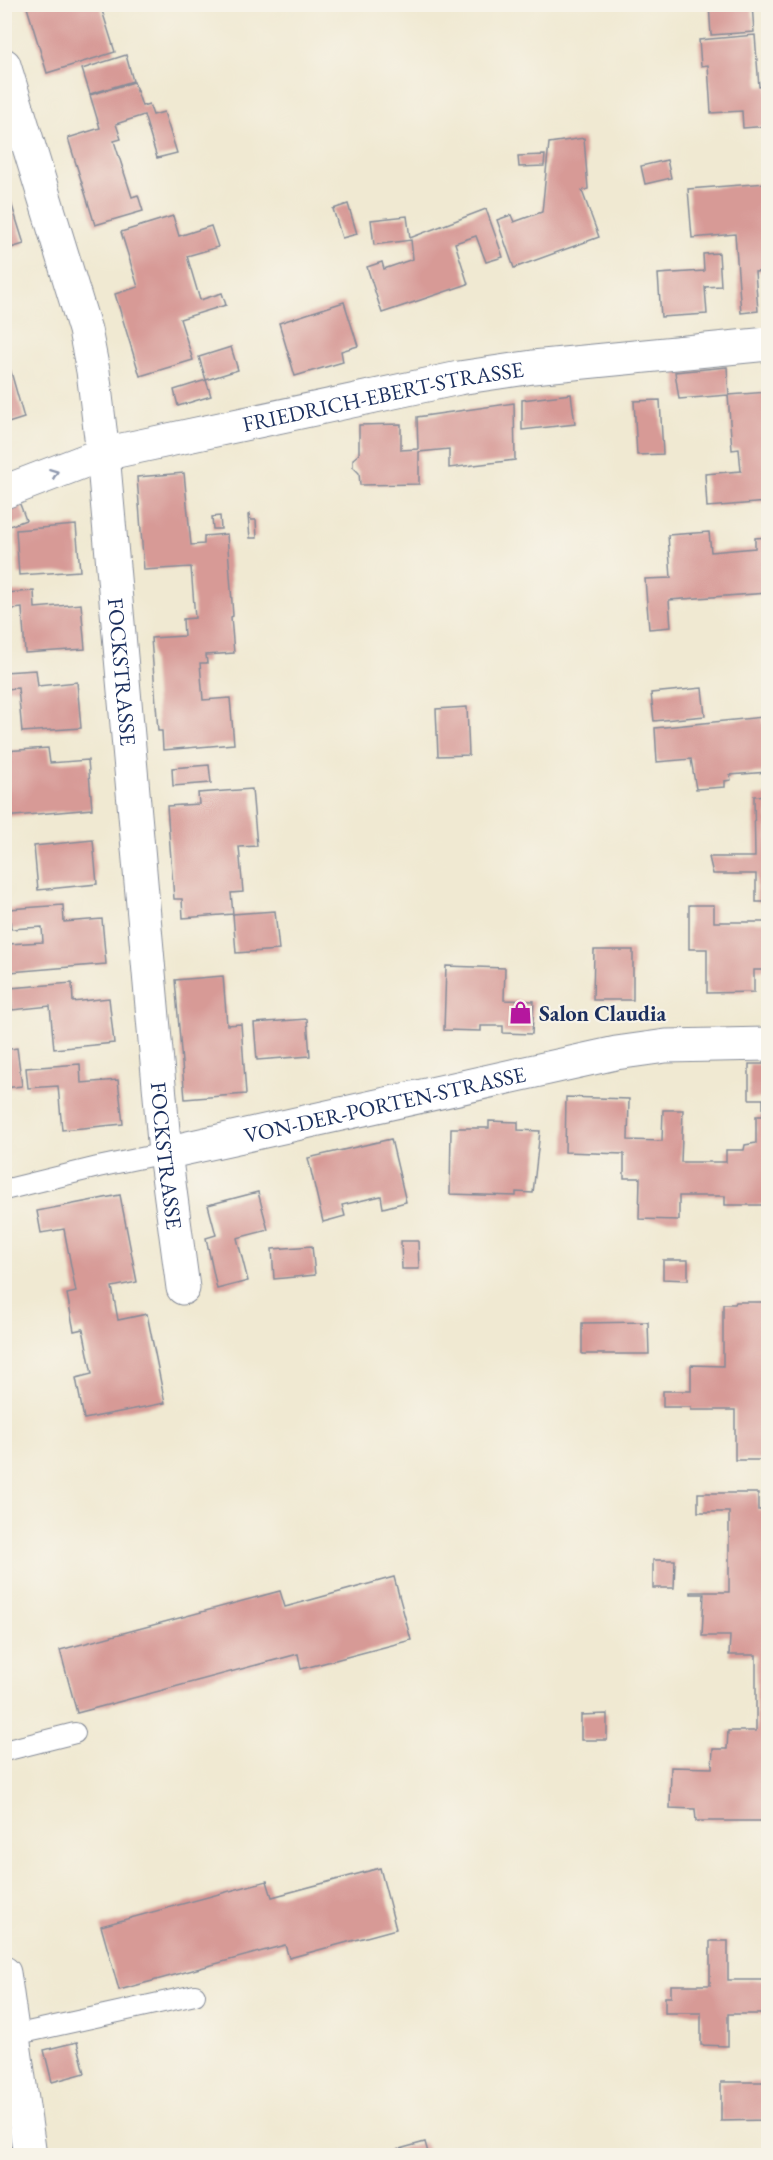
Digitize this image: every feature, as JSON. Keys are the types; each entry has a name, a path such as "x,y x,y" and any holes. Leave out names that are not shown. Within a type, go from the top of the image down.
{"street":[{"name":"FOCKSTRASSE","path":"4,65 85,330 93,371 103,454 165,1153 183,1288"},
{"name":"FRIEDRICH-EBERT-STRASSE","path":"4,492 103,454 387,392 496,372 768,344"},
{"name":"VON-DER-PORTEN-STRASSE","path":"165,1153 616,1053 666,1046 768,1044"},
{"path":"4,1973 30,2156"}],"lane":[{"name":"VON-DER-PORTEN-STRASSE","path":"4,1190 165,1153"},
{"path":"4,1751 75,1733"},
{"path":"14,2036 195,1995"}],"building":[{"path":"26,4 100,4 115,52 47,73"},
{"path":"709,4 752,4 754,32 711,35"},
{"path":"755,35 759,87 768,86 768,126 743,128 742,111 711,113 708,65 701,66 699,40"},
{"path":"126,55 133,81 90,94 82,69"},
{"path":"134,82 142,106 149,104 153,115 164,112 177,153 157,158 144,115 116,124 121,139 114,141 132,197 138,195 143,211 95,225 68,138 100,128 90,95"},
{"path":"584,138 588,189 582,191 599,237 514,268 497,220 511,215 514,222 542,212 549,143"},
{"path":"545,155 544,166 519,167 518,156"},
{"path":"667,160 671,178 645,184 641,166"},
{"path":"4,180 24,244 4,250"},
{"path":"767,183 768,271 755,272 758,311 741,313 735,234 692,238 688,189"},
{"path":"348,204 357,234 342,238 333,209"},
{"path":"486,209 503,257 486,262 476,236 455,243 468,284 382,313 367,267 382,262 384,269 413,259 411,240 374,245 371,220 407,216 410,238"},
{"path":"173,216 179,236 211,226 218,247 187,256 200,300 222,293 226,305 180,319 193,360 140,376 115,294 138,287 121,232"},
{"path":"719,253 721,286 705,287 707,314 661,317 658,274 704,271 703,254"},
{"path":"344,302 358,346 341,351 343,362 295,376 279,323"},
{"path":"4,347 24,418 5,424 9,436 4,437"},
{"path":"231,347 238,370 206,380 199,357"},
{"path":"727,367 729,395 768,392 768,502 707,507 705,474 741,471 739,449 732,450 728,395 679,399 675,372"},
{"path":"206,380 211,396 178,406 174,390"},
{"path":"571,394 575,424 522,430 522,400"},
{"path":"660,400 663,454 637,455 634,401"},
{"path":"514,403 515,460 449,468 449,449 419,452 419,484 360,485 359,473 353,467 353,459 359,454 359,425 401,424 401,450 418,449 417,417"},
{"path":"184,473 191,545 204,544 204,536 227,534 234,653 206,655 207,663 200,663 203,700 230,698 234,744 163,750 162,731 158,731 151,638 184,636 183,619 195,618 191,567 144,570 137,477"},
{"path":"18,499 26,520 4,528 4,504"},
{"path":"250,514 251,520 256,520 257,538 250,538 248,515"},
{"path":"220,516 221,529 213,529 212,517"},
{"path":"76,525 80,571 19,575 16,530"},
{"path":"709,532 711,552 755,548 755,538 768,537 768,593 669,600 671,627 649,629 645,579 671,578 668,535"},
{"path":"34,591 35,608 81,604 85,649 25,653 22,608 4,610 4,593"},
{"path":"36,670 38,686 77,682 81,728 22,732 18,688 6,689 4,672"},
{"path":"702,688 705,716 654,721 651,693"},
{"path":"467,707 469,755 438,756 436,709"},
{"path":"763,717 763,724 768,723 768,772 730,775 731,780 725,781 725,787 696,789 691,759 657,762 655,728"},
{"path":"48,748 50,763 88,760 92,809 4,817 4,751"},
{"path":"209,765 211,783 173,786 172,768"},
{"path":"252,789 257,846 239,847 243,892 231,893 233,914 183,918 182,899 174,899 167,806 199,804 198,793"},
{"path":"768,795 768,902 756,902 756,874 713,874 709,857 755,857 754,796"},
{"path":"93,840 97,884 38,890 34,846"},
{"path":"63,905 64,922 102,919 106,964 10,972 8,944 43,942 42,927 11,929 9,909"},
{"path":"689,905 714,905 714,922 768,922 768,970 754,970 754,992 707,993 707,949 689,949"},
{"path":"275,911 279,950 236,953 233,914"},
{"path":"594,950 633,950 633,1000 593,1000"},
{"path":"446,966 505,968 504,1000 534,1001 532,1034 503,1033 503,1026 481,1026 481,1031 444,1030"},
{"path":"223,976 227,1025 241,1024 246,1094 185,1099 175,980"},
{"path":"72,983 73,1002 109,998 114,1043 54,1049 50,1006 12,1010 10,988"},
{"path":"307,1019 310,1056 257,1060 254,1023"},
{"path":"17,1048 22,1086 4,1088 4,1050"},
{"path":"80,1064 81,1083 118,1080 123,1124 62,1130 58,1086 28,1088 26,1068"},
{"path":"749,1064 768,1064 768,1205 725,1205 725,1196 679,1196 679,1220 639,1219 640,1178 624,1178 624,1154 565,1152 566,1097 629,1099 628,1140 662,1141 663,1110 683,1110 681,1162 726,1162 726,1150 744,1150 745,1145 756,1143 756,1116 763,1116 763,1099 749,1099"},
{"path":"489,1121 518,1122 518,1130 540,1131 533,1193 516,1192 516,1196 450,1194 451,1128 489,1128"},
{"path":"391,1139 406,1202 383,1208 381,1196 342,1205 345,1216 323,1222 308,1158"},
{"path":"258,1192 268,1230 237,1238 248,1281 217,1289 206,1238 216,1235 208,1205"},
{"path":"120,1195 137,1282 112,1287 118,1320 147,1314 165,1403 84,1419 76,1378 92,1374 83,1329 74,1331 67,1294 76,1292 64,1229 41,1233 37,1211"},
{"path":"401,1241 418,1241 419,1269 402,1269"},
{"path":"312,1246 315,1275 274,1279 272,1249"},
{"path":"663,1260 688,1260 688,1280 663,1279"},
{"path":"736,1302 768,1302 768,1460 735,1460 735,1410 691,1410 691,1407 663,1407 663,1391 691,1391 691,1365 723,1366 723,1304 735,1304"},
{"path":"648,1322 649,1354 582,1354 582,1323"},
{"path":"698,1493 758,1493 758,1510 768,1510 768,1821 696,1821 695,1809 670,1808 671,1767 712,1768 713,1749 727,1749 728,1731 756,1731 756,1655 729,1655 730,1636 702,1636 704,1594 691,1594 691,1592 729,1592 729,1512 698,1512"},
{"path":"653,1560 675,1560 674,1588 653,1588"},
{"path":"394,1577 411,1640 301,1669 298,1654 77,1713 60,1650 280,1591 285,1607"},
{"path":"607,1714 607,1740 581,1740 581,1715"},
{"path":"766,1861 768,1861 768,1911 766,1911"},
{"path":"380,1868 396,1929 289,1958 285,1945 119,1990 101,1926 267,1881 272,1897"},
{"path":"710,1941 728,1941 728,1980 764,1980 765,1970 768,1970 768,2014 728,2014 728,2046 701,2045 701,2013 665,2013 665,1997 671,1997 671,1985 710,1985"},
{"path":"77,2042 85,2073 52,2082 44,2050"},
{"path":"721,2082 766,2082 765,2120 721,2121"},
{"path":"425,2142 429,2156 377,2156 377,2155"},
{"path":"700,2153 728,2153 728,2156 700,2156"}],"place":[{"name":"Salon Claudia","path":"521,1013"}]}
